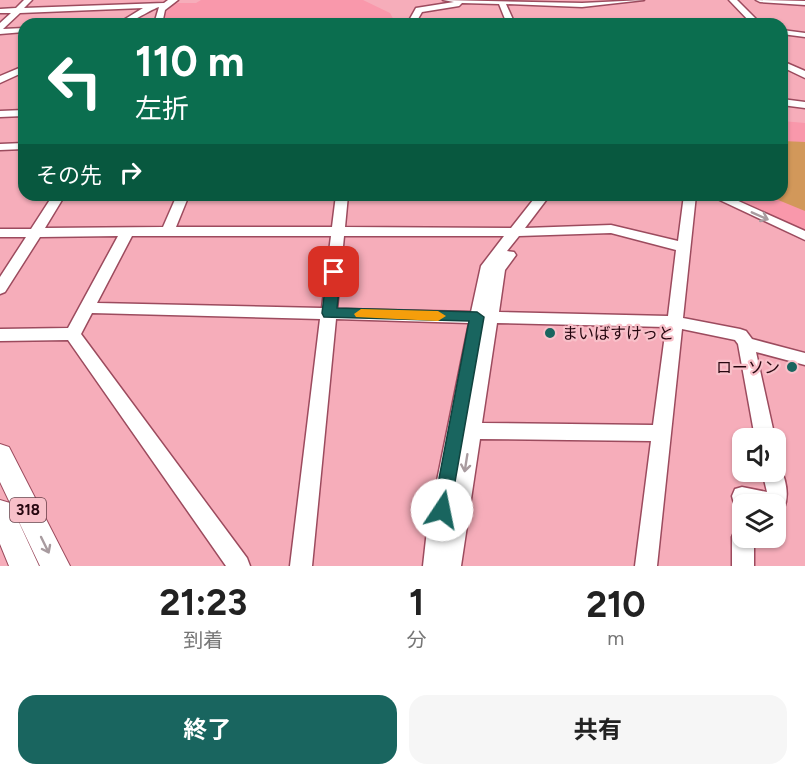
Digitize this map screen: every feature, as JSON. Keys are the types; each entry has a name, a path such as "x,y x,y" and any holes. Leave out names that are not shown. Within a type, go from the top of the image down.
{"main road":[{"name":"318","path":"0,455 56,566"},
{"name":"318","path":"0,512 24,566"}],"street":[{"path":"0,30 28,0"},
{"path":"110,7 116,0"},
{"path":"131,18 144,10 174,0"},
{"path":"451,0 582,5 640,0"},
{"path":"733,0 751,18"},
{"path":"760,0 805,3"},
{"path":"414,18 419,10 443,8 466,1"},
{"path":"501,1 508,18"},
{"path":"0,11 164,5"},
{"path":"158,18 159,12 164,5"},
{"path":"0,30 18,30"},
{"path":"788,33 805,35"},
{"path":"788,41 805,43"},
{"path":"8,66 18,68"},
{"path":"788,67 805,75"},
{"path":"0,80 18,72"},
{"path":"788,103 805,105"},
{"path":"0,114 18,113"},
{"path":"0,147 18,146"},
{"path":"0,289 55,201"},
{"path":"168,231 180,201"},
{"path":"301,566 341,201"},
{"path":"434,566 464,431 483,317 498,269 540,201"},
{"path":"520,232 548,201"},
{"path":"646,566 689,201"},
{"path":"728,201 805,236"},
{"path":"0,233 520,232 610,229 683,247"},
{"path":"73,334 127,232"},
{"path":"86,308 675,322 740,335 746,344 763,428"},
{"path":"0,335 73,334"},
{"path":"73,334 238,566"},
{"path":"746,344 805,359"},
{"path":"464,431 661,433"},
{"path":"450,566 464,431"},
{"path":"743,548 743,566"}],"shaded area":[{"path":"201,0 363,0 390,13 393,18 164,18 164,14 175,3 196,3"},
{"path":"788,122 805,123 805,234 731,201 788,201"},
{"path":"788,141 805,142 805,211 781,201 788,201"}],"slow traffic":[{"path":"361,314 438,316"}],"place":[{"name":"まいばすけっと","path":"550,333"},
{"name":"ローソン","path":"792,367"}],"route":[{"path":"334,272 330,313 477,317 442,510"}]}
